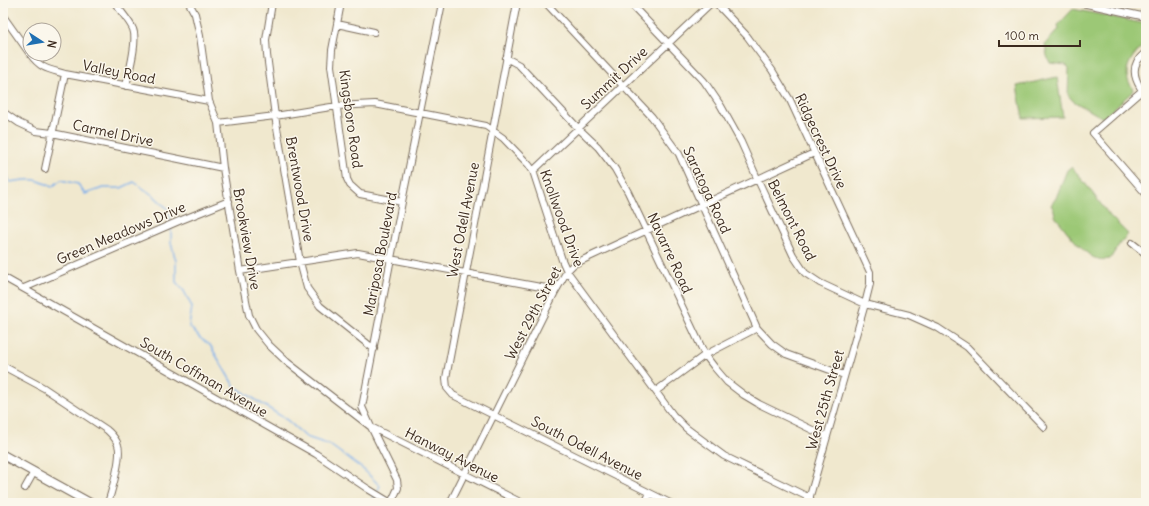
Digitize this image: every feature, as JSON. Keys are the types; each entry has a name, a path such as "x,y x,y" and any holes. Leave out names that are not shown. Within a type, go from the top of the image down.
{"main road":[{"path":"3,455 90,503"}],"street":[{"path":"114,3 133,28 135,35 126,86"},
{"name":"Brookview Drive","path":"189,3 195,14 200,36 209,101 218,123 223,168 249,315 256,329 269,345 287,362 371,427"},
{"name":"Brentwood Drive","path":"272,3 266,40 266,55 300,262 307,288 320,306 374,349"},
{"name":"Kingsboro Road","path":"341,3 332,50 331,66 347,179 350,185 360,194 402,202"},
{"name":"Mariposa Boulevard","path":"391,503 398,488 397,480 362,407 442,3"},
{"name":"West Odell Avenue","path":"494,415 454,395 447,388 446,378 516,3"},
{"name":"Saratoga Road","path":"546,3 624,85 652,117 679,154 757,328 772,344 786,354 844,374"},
{"name":"Belmont Road","path":"630,3 704,81 721,106 741,142 793,254 805,273 820,284 865,304 909,315 938,328 966,347 1044,427"},
{"name":"Summit Drive","path":"533,171 711,3"},
{"name":"Ridgecrest Drive","path":"716,3 747,36 772,70 790,100 868,268 870,284 865,304"},
{"path":"1082,3 1146,17"},
{"name":"Valley Road","path":"3,16 22,43"},
{"path":"337,24 374,32"},
{"path":"1146,52 1138,61 1135,69 1135,77 1145,91 1093,133 1146,194"},
{"name":"Navarre Road","path":"506,58 519,65 578,128 598,147 615,169 628,192 705,355 715,368 727,382 758,404 827,437"},
{"name":"Valley Road","path":"35,62 45,69 65,74 209,101"},
{"path":"45,169 65,74"},
{"name":"Knollwood Drive","path":"218,123 276,116 337,106 375,104 486,126 493,130 503,138 533,171 567,271 673,415 686,428 724,456 809,500"},
{"name":"Carmel Drive","path":"3,112 19,123 36,131 223,168"},
{"name":"West 29th Street","path":"450,503 555,292 567,271 574,264 814,152"},
{"name":"Green Meadows Drive","path":"24,288 229,201"},
{"path":"1132,243 1146,254"},
{"path":"240,271 358,253 546,288 555,292"},
{"name":"South Coffman Avenue","path":"3,277 316,454 391,503"},
{"name":"West 25th Street","path":"809,500 865,304"},
{"path":"656,391 705,355 757,328"},
{"path":"3,366 44,388 107,430 115,438 118,444 118,454 108,503"},
{"name":"South Odell Avenue","path":"494,415 670,503"},
{"name":"Hanway Avenue","path":"371,427 522,503"},
{"path":"25,488 34,472"},
{"path":"646,503 650,493"}],"green space":[{"path":"1073,9 1146,24 1146,42 1130,61 1127,70 1128,79 1133,90 1103,118 1073,101 1068,95 1069,68 1066,65 1050,63 1047,56 1045,44 1059,29 1058,25"},
{"path":"1057,77 1063,117 1023,118 1017,86"},
{"path":"1071,167 1110,216 1128,234 1120,243 1110,259 1098,259 1086,252 1072,238 1055,216 1051,205 1056,198 1067,170"}],"waterway":[{"path":"3,167 10,182 36,180 52,187 61,180 78,184 85,194 103,188 121,188 134,182 154,196 170,211 170,223"},
{"path":"171,226 171,243 176,261 176,282 184,291 192,307 189,326 200,338 210,345 234,386 287,420 306,437 330,445 364,470 380,486 377,492"},
{"path":"371,503 375,495"}]}
